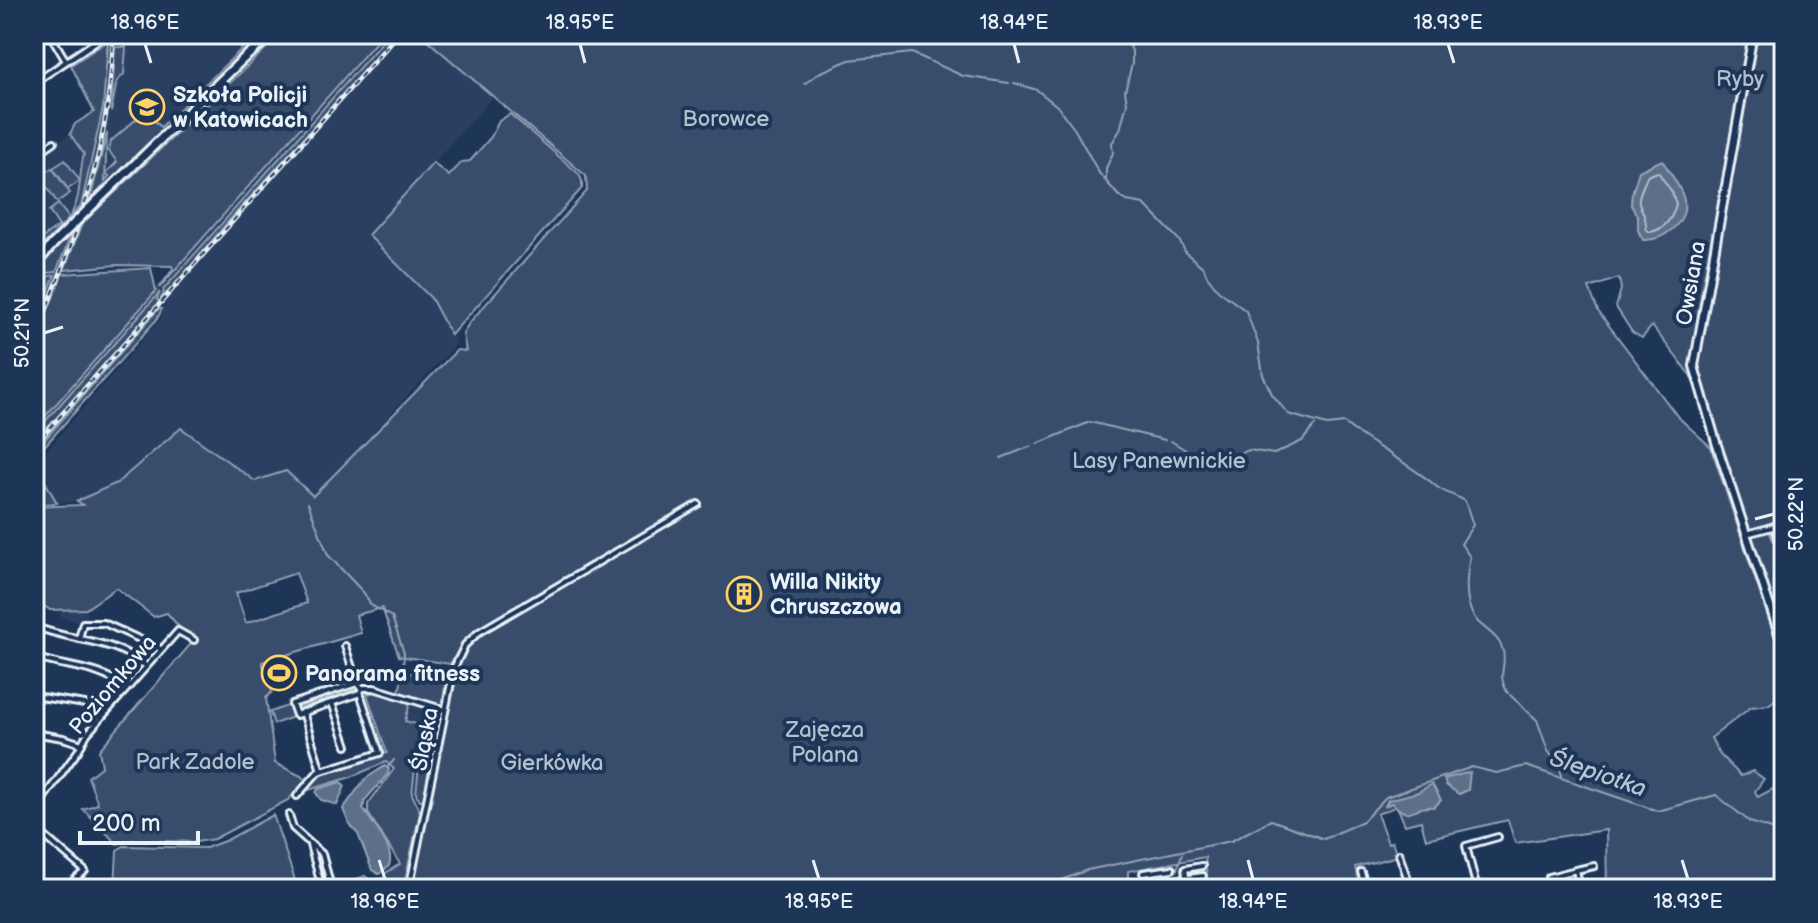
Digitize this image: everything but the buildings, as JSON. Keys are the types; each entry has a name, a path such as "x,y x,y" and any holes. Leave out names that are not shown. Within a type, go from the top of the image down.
{"main road":[{"path":"34,266 266,34"},
{"path":"243,59 273,34"},
{"path":"34,259 53,244"}],"street":[{"path":"50,34 66,61"},
{"path":"34,83 107,34"},
{"name":"Owsiana","path":"1753,34 1694,364 1698,385 1784,649"},
{"path":"34,156 54,142"},
{"name":"Śląska","path":"409,889 457,659 469,639 698,504"},
{"path":"1746,534 1784,524"},
{"path":"1774,526 1779,541"},
{"path":"79,639 83,623 104,623 161,649"},
{"path":"34,626 58,636 123,650 146,666"},
{"name":"Poziomkowa","path":"34,811 103,715 161,649 178,631 194,640"},
{"path":"297,796 320,771 380,753 345,646"},
{"path":"34,657 97,671 127,688"},
{"path":"360,688 296,715 292,704 360,688 374,688 445,710"},
{"path":"34,696 85,704 103,715"},
{"path":"332,702 347,746"},
{"path":"303,712 320,771"},
{"path":"34,733 82,744"},
{"path":"289,815 293,828 322,854 333,888 322,888 309,843"},
{"path":"34,827 85,871 64,889"},
{"path":"1470,889 1477,888 1466,846 1498,837"},
{"path":"1399,854 1411,889"},
{"path":"1188,889 1185,869 1202,866"},
{"path":"1549,877 1594,866"},
{"path":"1151,883 1146,872 1172,869"},
{"path":"1576,870 1580,889"},
{"path":"1361,872 1366,889"},
{"path":"1129,886 1203,876"},
{"path":"1167,881 1168,889"}],"shaded area":[{"name":"Szkoła Policji w Katowicach","path":"109,34 114,34 112,103 117,80 124,74 128,36 131,34 257,34 105,181 105,144 90,200 80,210 103,108"},
{"path":"383,34 389,34 34,434 34,429"},
{"path":"397,34 420,34 493,97 368,235 431,298 457,343 313,496 255,481 181,428 117,484 77,501 57,503 35,464 160,320 167,299 226,224"},
{"path":"70,134 85,154 81,166 82,183 69,218 38,242 34,236 34,160"},
{"path":"82,224 34,346 34,326 72,233"},
{"path":"1784,519 1784,565 1766,524"},
{"path":"61,609 86,609 88,617 76,621 60,618"},
{"path":"410,703 439,712 437,730 405,721"}],"green space":[{"path":"257,34 261,34 90,200 107,133 105,181 109,176 106,173 117,162 109,151 111,141 141,115 150,116 161,127"},
{"path":"281,34 383,34 159,288 172,266 116,265 64,270 82,224"},
{"path":"389,34 397,34 226,224 163,300 163,290"},
{"name":"Lasy Panewnickie","path":"420,34 1784,34 1784,519 1766,524 1784,565 1784,639 1715,431 1690,375 1652,326 1642,338 1632,332 1616,307 1621,289 1619,278 1589,288 1598,311 1678,417 1711,447 1784,657 1784,693 1768,705 1751,707 1711,738 1720,755 1741,776 1753,771 1764,779 1755,791 1758,797 1784,783 1784,889 1607,889 1606,830 1515,843 1508,820 1426,839 1421,821 1405,825 1397,806 1377,814 1388,843 1392,842 1398,856 1355,867 1361,889 1208,889 1205,857 1128,871 1128,889 411,889 460,658 469,646 500,621 591,568 589,563 467,637 450,664 399,656 382,608 356,615 361,633 262,662 272,692 266,698 275,763 306,781 288,800 214,839 196,842 133,840 117,844 83,809 98,804 88,777 102,766 99,750 196,638 179,627 167,613 154,617 116,588 86,609 50,610 34,599 34,507 83,505 77,501 117,483 181,428 255,481 286,471 313,496 457,350 466,351 463,334 469,323 587,191 586,176","holes":["1653,165 1683,211 1673,228 1640,236 1638,217 1631,205 1632,194 1646,167","296,573 307,603 246,623 236,593"]},
{"path":"108,41 103,108 81,206 34,254 34,236 38,241 59,226 49,211 58,204 69,218 78,194 84,154 70,134 75,124 94,112 71,65"},
{"path":"115,47 126,47 124,74 117,81 111,112"},
{"path":"510,114 579,174 582,188 451,335 431,298 368,235 433,163 449,176 462,162 470,161 491,137 499,121"},
{"path":"65,160 80,181 68,189 53,168"},
{"path":"52,168 70,193 57,202 40,177"},
{"path":"72,233 56,272 47,273 40,264"},
{"path":"151,268 156,291 34,429 34,346 62,274"},
{"path":"55,275 34,326 34,279"},
{"path":"160,292 157,300 161,301 34,444 34,434"},
{"path":"159,308 162,309 157,319 34,458 34,452"},
{"path":"37,467 57,503 34,505 34,470"},
{"path":"415,671 446,680 442,706 399,692 402,678"},
{"path":"354,686 358,688 357,692 302,707 303,710 297,709 299,704"},
{"path":"375,692 410,703 405,721 437,730 434,742 420,750 416,760 412,794 420,812 403,889 346,889 354,880 365,876 370,880 385,878 384,874 400,864 368,813 368,804 394,769 386,762 302,792 319,773 387,753 367,694"},
{"path":"290,705 293,717 274,724 270,712"},
{"path":"424,754 433,755 423,800 420,800 416,794 419,765"},
{"path":"273,815 298,889 115,889 117,850 124,846 206,848"}],"water":[{"path":"1662,160 1680,190 1684,208 1678,223 1666,234 1643,240 1638,230 1638,217 1631,205 1632,194 1639,171"},
{"path":"385,766 389,769 388,774 365,800 363,808 389,851 389,866 379,874 372,870 358,834 349,824 343,809 365,779"},
{"path":"1470,772 1468,790 1459,794 1446,785 1444,779"},
{"path":"341,782 345,786 337,805 321,800 316,793 318,789"},
{"path":"1432,784 1441,800 1434,807 1407,813 1392,803 1385,806 1388,800 1418,792"}],"waterway":[{"path":"1106,181 1106,168 1113,153 1112,143 1120,130 1127,103 1125,91 1132,64 1132,51 1124,34"},
{"path":"107,64 108,37"},
{"path":"819,73 849,60 912,53 963,76 1009,83"},
{"path":"804,84 818,74"},
{"path":"1014,83 1037,90 1057,106 1075,130 1099,173 1118,195 1127,201 1144,204 1179,240 1186,253 1204,268 1218,290 1246,311 1258,343 1263,375 1272,394 1288,414 1327,425 1344,423 1440,489 1465,501 1473,525 1461,544 1470,557 1467,582 1470,609 1501,646 1504,657 1502,676 1508,693"},
{"path":"1037,444 1090,422 1165,440"},
{"path":"1179,462 1194,455 1211,463 1249,450 1274,454 1302,441 1315,425"},
{"path":"1171,441 1194,455"},
{"path":"1001,458 1032,446"},
{"path":"1168,464 1176,463"},
{"path":"308,503 328,555 364,593 371,605 392,617 404,653 403,669"},
{"path":"1510,695 1537,720 1548,751 1561,768 1561,778"},
{"path":"387,768 394,760"},
{"name":"Ślepiotka","path":"1040,889 1087,870 1231,841 1271,820 1324,839 1363,821 1386,797 1472,767 1496,773 1526,766 1658,811 1716,795 1750,822 1784,833"},
{"path":"1176,872 1182,854"}],"railway":[{"path":"34,339 89,191 106,116 113,34"},
{"path":"34,446 398,34"}],"place":[{"name":"Szkoła Policji w Katowicach","path":"147,107"},
{"name":"Willa Nikity Chruszczowa","path":"744,594"},
{"name":"Panorama fitness","path":"279,673"}],"park label":[{"name":"Ryby","path":"1740,78"},
{"name":"Borowce","path":"726,118"},
{"name":"Zajęcza Polana","path":"825,742"},
{"name":"Park Zadole","path":"195,761"},
{"name":"Gierkówka","path":"552,762"}]}
